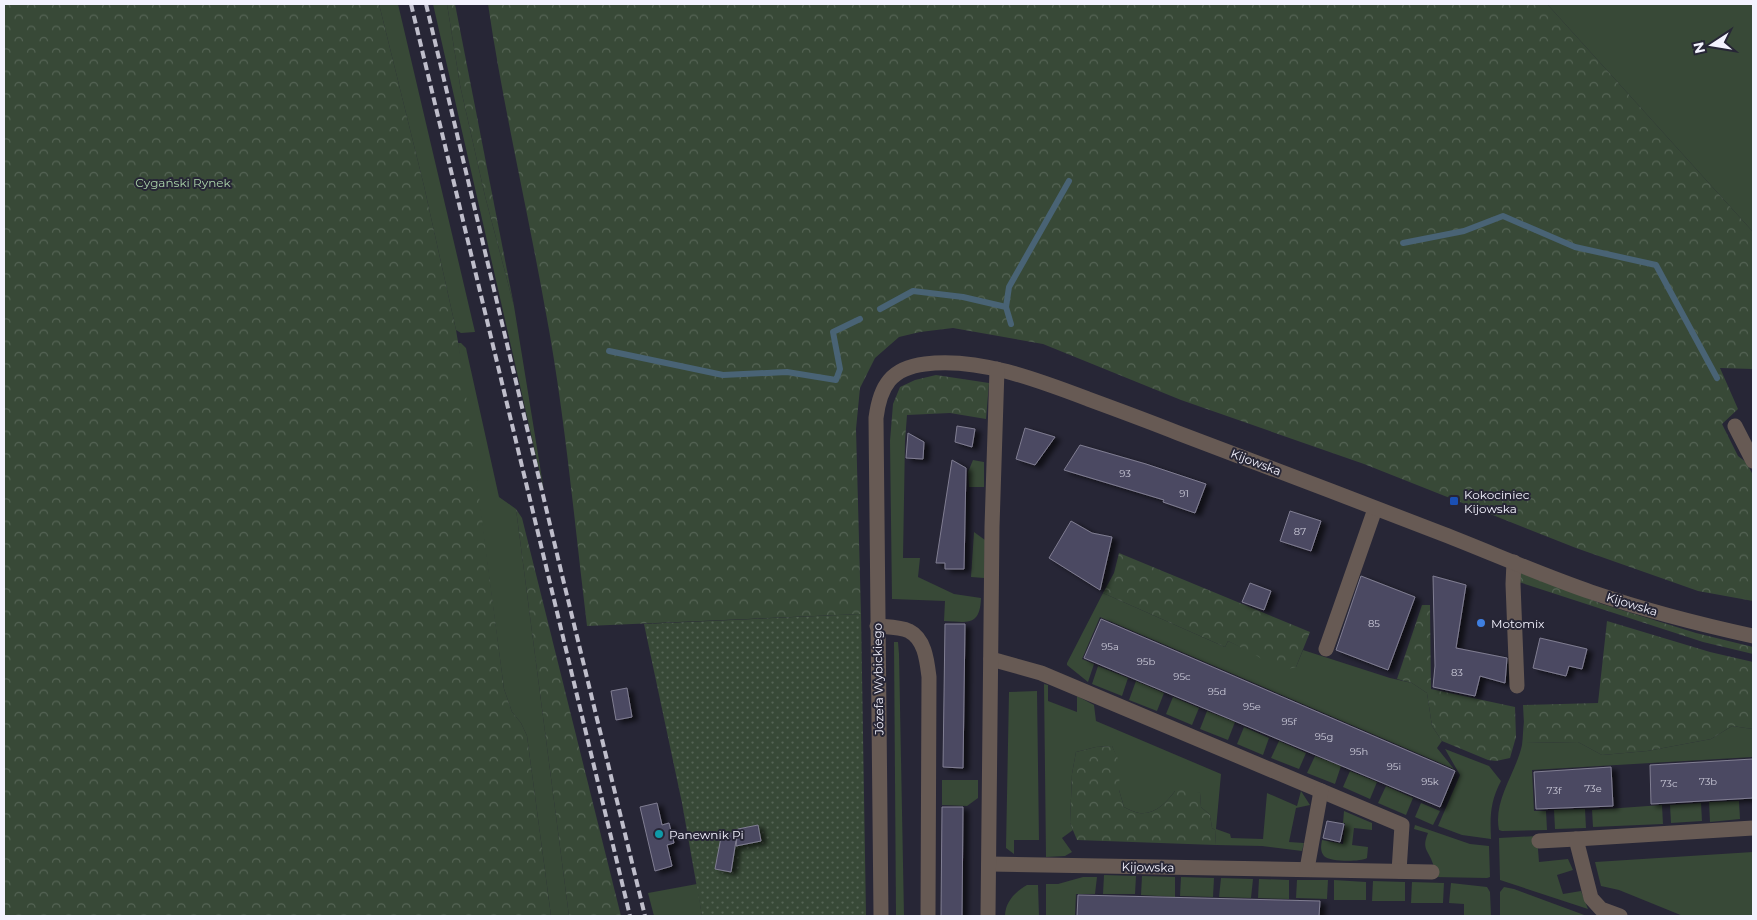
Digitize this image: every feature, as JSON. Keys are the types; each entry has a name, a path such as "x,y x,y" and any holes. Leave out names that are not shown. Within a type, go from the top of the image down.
{"street":[{"name":"Kijowska","path":"876,442 878,402 884,388 897,372 910,366 938,363 997,369 1041,381 1590,592 1699,624 1753,636"},
{"path":"988,916 992,527 997,369"},
{"path":"1735,426 1753,461"},
{"name":"Józefa Wybickiego","path":"876,442 881,916"},
{"path":"1326,649 1376,509"},
{"path":"1514,562 1513,584 1517,686"},
{"path":"877,626 907,630 916,636 922,646 927,662 929,677 928,916"},
{"path":"991,659 1041,673 1402,825 1398,871"},
{"path":"1307,869 1321,791"},
{"path":"1539,841 1753,828"},
{"path":"1576,839 1591,898 1601,909 1620,916"},
{"name":"Kijowska","path":"989,864 1432,872"}],"green space":[{"name":"Cygański Rynek","path":"4,4 379,4 424,186 456,330 504,689 512,712 521,723 527,736 551,916 4,916"},
{"path":"379,4 398,4 475,332 461,333 456,330 424,186"},
{"path":"433,4 447,4 460,85 485,196 514,306 544,491"},
{"path":"447,4 455,4 514,306 485,196 460,85"},
{"path":"488,4 1547,4 1753,232 1753,369 1720,368 1738,409 1722,424 1738,456 1746,462 1753,475 1753,601 1698,591 1576,548 1364,464 1181,400 1043,344 953,328 899,337 875,358 860,388 856,429 861,614 587,626 564,427 552,347"},
{"path":"1547,4 1753,4 1753,232"},
{"path":"458,343 461,343 466,348 499,497 516,509 569,916 551,916 527,736 521,723 512,712 504,689"},
{"path":"936,375 989,383 986,419 950,413 907,415 905,441 890,441 893,404 900,387 915,380"},
{"path":"890,441 905,441 903,558 920,558 918,577 954,594 981,598 978,614 971,621 944,621 945,601 892,599"},
{"path":"973,460 984,462 984,487 969,487 968,472"},
{"path":"516,509 522,518 621,916 569,916"},
{"path":"974,532 985,540 984,578 971,577"},
{"path":"1119,553 1310,632 1296,667 1280,671 1254,654 1228,641 1225,647 1103,593 1114,573"},
{"path":"1521,571 1602,604 1696,633 1753,647 1753,654 1703,642 1519,582"},
{"path":"1103,593 1225,647 1228,641 1254,653 1296,667 1303,650 1390,678 1412,683 1427,693 1432,726 1442,741 1437,748 1454,769 1100,617 1082,659 1094,664 1088,682 1067,663"},
{"path":"1422,605 1430,605 1431,689 1515,707 1516,737 1510,758 1496,761 1488,760 1442,741 1432,726 1427,693 1412,683 1397,679"},
{"path":"861,614 866,916 702,916 682,803 644,624"},
{"path":"1607,621 1710,652 1753,662 1753,729 1732,726 1711,739 1647,751 1602,755 1578,742 1525,743 1523,705 1598,703"},
{"path":"894,642 898,642 899,654 904,916 896,916"},
{"path":"1098,666 1128,678 1122,696 1092,684"},
{"path":"1136,681 1164,693 1157,711 1129,700"},
{"path":"1044,684 1048,685 1048,701 1077,712 1077,696 1094,705 1096,721 1221,774 1216,829 1230,834 1231,838 1263,839 1267,793 1297,806 1301,791 1310,805 1296,808 1289,842 1304,843 1302,851 1262,846 1216,845 1215,830 1212,828 1210,815 1201,807 1200,793 1175,791 1160,807 1145,813 1137,813 1124,807 1119,790 1119,763 1112,746 1096,747 1076,752 1072,774 1070,823 1073,830 1062,838 1072,852 1065,856 1046,857"},
{"path":"1037,691 1039,840 1014,840 1014,854 1006,848 1009,692"},
{"path":"1173,697 1199,708 1192,725 1166,714"},
{"path":"1207,711 1235,722 1228,740 1200,729"},
{"path":"1524,721 1526,743 1578,742 1602,755 1647,751 1711,739 1732,726 1753,729 1753,757 1532,770 1534,811 1546,811 1547,830 1502,831 1499,830 1499,808 1522,745"},
{"path":"1244,727 1269,738 1263,755 1237,744"},
{"path":"1279,741 1306,753 1299,769 1271,758"},
{"path":"1112,746 1120,763 1119,790 1124,807 1137,813 1145,813 1160,807 1175,791 1188,789 1200,793 1201,807 1210,815 1212,828 1215,830 1216,845 1077,840 1070,823 1072,774 1076,752 1096,747"},
{"path":"1445,749 1489,766 1501,781 1491,809 1491,839 1462,835 1438,826 1460,775"},
{"path":"1315,756 1341,766 1335,784 1307,773"},
{"path":"1350,771 1377,782 1370,799 1343,787"},
{"path":"942,780 978,780 978,798 967,806 942,805"},
{"path":"1386,786 1413,798 1406,815 1378,803"},
{"path":"1739,801 1740,819 1710,822 1709,802"},
{"path":"1421,803 1440,811 1433,825 1415,817"},
{"path":"1701,803 1702,821 1671,823 1670,805"},
{"path":"1662,805 1663,824 1593,827 1592,810"},
{"path":"1585,809 1586,828 1555,829 1554,810"},
{"path":"1344,811 1372,823 1372,830 1354,828 1352,845 1368,847 1367,858 1345,861 1327,858 1323,854 1321,848 1322,840 1343,844"},
{"path":"1415,825 1470,844 1489,846 1490,877 1434,877 1433,864 1425,847 1428,833 1414,829"},
{"path":"1537,836 1539,862 1568,859 1573,870 1557,875 1563,894 1581,891 1588,909 1500,880 1499,838"},
{"path":"1753,852 1753,916 1683,916 1619,890 1601,886 1595,862"},
{"path":"1104,875 1136,876 1135,894 1103,894"},
{"path":"1142,876 1175,877 1175,897 1141,895"},
{"path":"1083,877 1097,877 1095,894 1076,894 1075,916 1046,916 1046,884 1058,884"},
{"path":"1181,877 1214,878 1213,897 1180,896"},
{"path":"1221,878 1253,879 1251,898 1219,897"},
{"path":"1259,879 1289,880 1289,899 1258,898"},
{"path":"1297,880 1328,880 1327,899 1296,898"},
{"path":"1334,880 1366,882 1366,900 1334,900"},
{"path":"1373,881 1405,882 1405,901 1372,901"},
{"path":"1412,882 1444,883 1443,903 1411,903"},
{"path":"1451,883 1487,887 1490,892 1491,916 1464,916 1464,904 1449,903"},
{"path":"697,884 702,916 654,916 648,893"},
{"path":"1027,885 1038,885 1039,916 1005,916 1005,911 1012,898"},
{"path":"1504,887 1587,916 1500,916 1500,892"}],"building":[{"path":"957,426 975,429 972,447 955,442"},
{"path":"1025,428 1055,437 1035,465 1016,459"},
{"path":"908,433 924,442 923,459 906,458"},
{"path":"1080,445 1206,484 1195,513 1163,502 1164,500 1064,470"},
{"path":"952,460 966,468 964,569 945,569 945,563 936,563"},
{"path":"1290,511 1321,521 1311,551 1280,541"},
{"path":"1071,521 1092,533 1112,537 1100,590 1049,558"},
{"path":"1361,576 1415,597 1388,670 1336,650"},
{"path":"1433,576 1466,585 1456,648 1507,658 1505,683 1480,676 1475,696 1433,687 1435,666"},
{"path":"1250,583 1271,591 1264,610 1242,602"},
{"path":"1101,619 1455,771 1440,807 1084,658"},
{"path":"945,624 965,624 963,768 943,767"},
{"path":"1540,638 1587,649 1582,669 1569,666 1566,676 1533,668"},
{"path":"627,688 632,717 616,720 611,691"},
{"path":"1753,759 1753,798 1651,804 1650,765"},
{"path":"1611,767 1613,806 1536,809 1534,772"},
{"name":"Panewnik Pi","path":"657,803 662,825 669,823 674,843 667,845 672,866 655,871 640,807"},
{"path":"942,807 963,807 962,916 941,916"},
{"path":"1327,821 1344,824 1340,842 1323,838"},
{"path":"758,825 761,841 736,846 738,829"},
{"path":"722,832 737,834 731,872 715,869"},
{"path":"1078,895 1320,901 1319,916 1077,916"}],"waterway":[{"path":"1006,307 1009,287 1069,181"},
{"path":"1403,243 1464,231 1503,216 1575,247 1656,265 1717,378"},
{"path":"880,309 913,291 963,297 1006,307 1011,324"},
{"path":"609,351 723,375 787,372 836,380 840,369 833,332 860,319"}],"railway":[{"path":"411,4 630,916"},
{"path":"426,4 645,916"}],"place":[{"name":"Kokociniec Kijowska","path":"1454,501"},
{"name":"Motomix","path":"1481,623"},
{"name":"Panewnik Pi","path":"659,834"}]}
